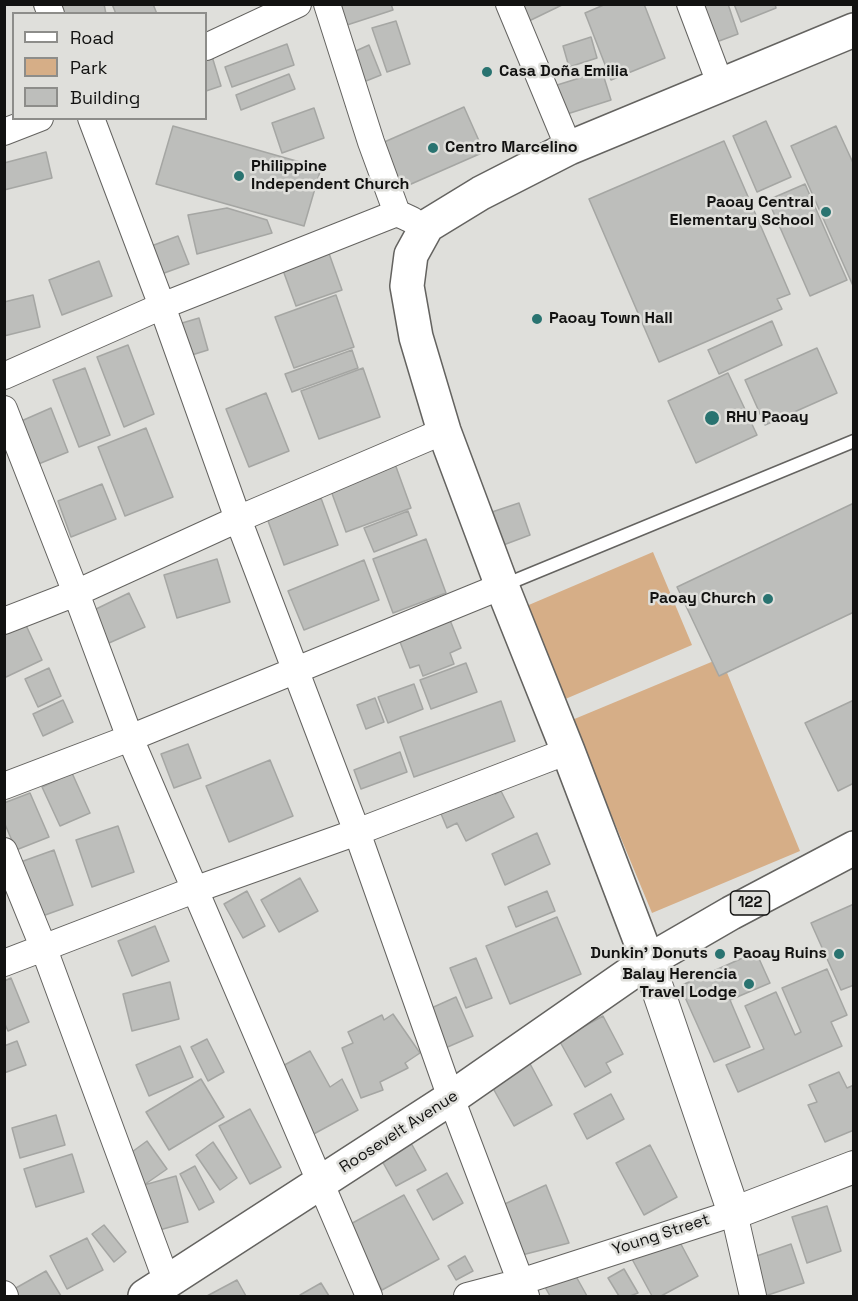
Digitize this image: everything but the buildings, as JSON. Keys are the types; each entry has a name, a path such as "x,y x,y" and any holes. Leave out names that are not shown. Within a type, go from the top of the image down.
{"main road":[{"path":"648,961 444,431 416,337 407,286 411,255 427,226 481,193 569,148 854,30"},
{"name":"122","path":"648,961 731,913 854,848"},
{"name":"Roosevelt Avenue","path":"162,1292 451,1098 648,961"}],"street":[{"path":"207,47 298,4"},
{"path":"327,4 371,142 397,213"},
{"path":"509,4 569,148"},
{"path":"690,4 721,86"},
{"path":"4,132 35,120"},
{"path":"92,120 162,306 238,519 357,832 451,1098 523,1289"},
{"path":"4,376 162,306 397,213 427,226"},
{"path":"4,409 130,738 369,1296"},
{"path":"4,621 76,593 238,519 444,431"},
{"path":"4,786 130,738 502,586"},
{"path":"4,963 568,751"},
{"path":"4,852 45,949 162,1292"},
{"path":"648,961 734,1213 753,1296"},
{"name":"Young Street","path":"467,1296 523,1289 854,1167"}],"lane":[{"path":"502,586 854,441"}],"green space":[{"path":"653,552 692,645 556,703 517,610"},
{"path":"721,658 800,851 652,913 572,720"}],"place":[{"name":"Casa Doña Emilia","path":"487,72"},
{"name":"Centro Marcelino","path":"433,148"},
{"name":"Philippine Independent Church","path":"239,176"},
{"name":"Paoay Central Elementary School","path":"826,212"},
{"name":"Paoay Town Hall","path":"537,319"},
{"name":"RHU Paoay","path":"712,418"},
{"name":"Paoay Church","path":"768,599"},
{"name":"Dunkin' Donuts","path":"720,954"},
{"name":"Paoay Ruins","path":"839,954"},
{"name":"Balay Herencia Travel Lodge","path":"749,984"}]}
